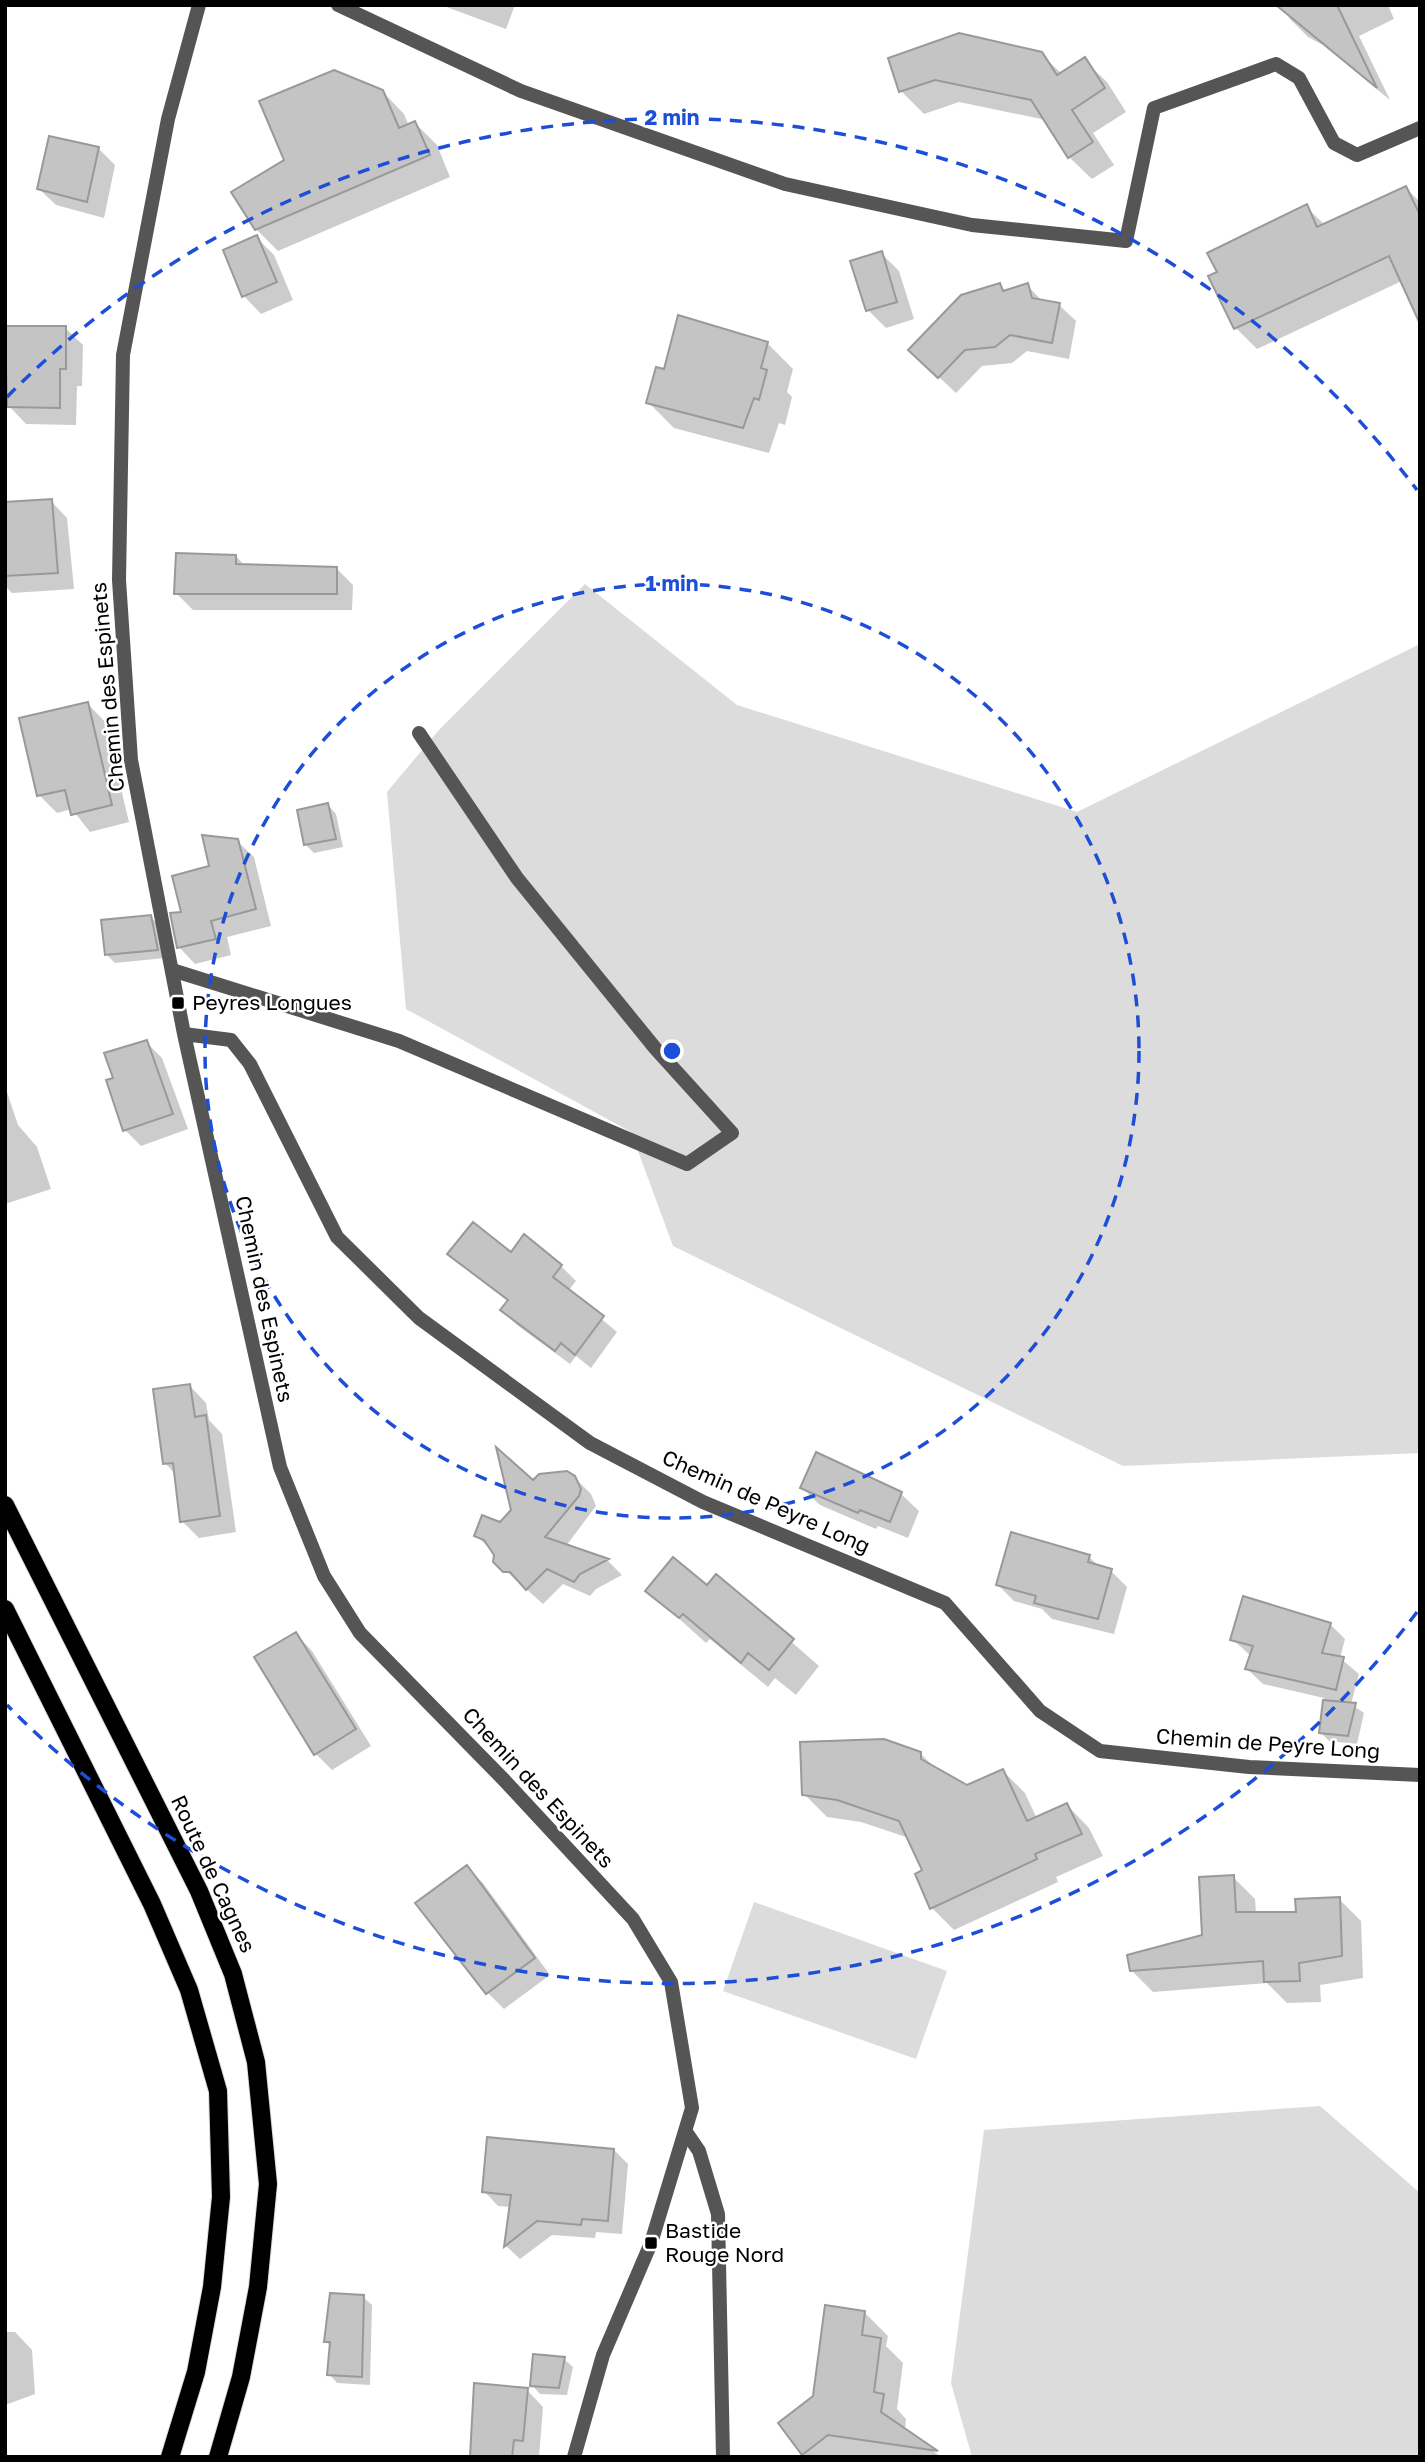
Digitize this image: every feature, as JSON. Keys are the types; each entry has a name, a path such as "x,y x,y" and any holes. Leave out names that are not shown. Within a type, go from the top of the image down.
{"main road":[{"name":"Route de Cagnes","path":"5,1505 199,1891 233,1974 256,2062 268,2184 258,2287 242,2377 218,2457"},
{"path":"5,1609 152,1904 189,1990 218,2091 221,2197 212,2287 196,2372 170,2457"}],"street":[{"name":"Chemin des Espinets","path":"199,5 168,120 122,355 119,580 131,760 184,1034 280,1467 324,1576 359,1633 505,1781 633,1919 671,1982 692,2108 651,2243 603,2355 574,2457"},
{"path":"338,5 521,91 771,179 972,225 1126,241 1154,108 1276,64 1299,78 1334,144 1357,155 1420,128"},
{"path":"172,970 398,1041 687,1164 732,1133 655,1048 517,878 419,733"},
{"name":"Chemin de Peyre Long","path":"184,1034 231,1040 250,1064 337,1237 419,1318 590,1443 703,1502 945,1603 1040,1710 1100,1751 1249,1767 1420,1775"},
{"path":"686,2132 699,2151 718,2214 723,2457"}],"shaded area":[{"path":"585,584 737,705 1077,812 1420,644 1420,1453 1123,1466 673,1246 631,1132 406,1009 387,792 438,731"},
{"path":"754,1902 947,1971 916,2059 723,1991"},
{"path":"1320,2106 1420,2193 1420,2457 972,2457 951,2383 984,2130"}],"building":[{"path":"1276,5 1337,5 1377,88"},
{"path":"959,33 1042,52 1057,75 1085,57 1105,88 1072,110 1093,142 1068,158 1031,100 935,80 899,92 888,58"},
{"path":"334,70 383,90 399,128 415,121 430,155 255,230 231,192 284,160 259,101"},
{"path":"49,136 99,147 87,202 37,189"},
{"path":"1406,186 1420,215 1420,324 1389,256 1234,329 1208,276 1217,272 1207,253 1307,204 1317,227"},
{"path":"257,235 277,282 242,297 223,250"},
{"path":"882,251 897,302 866,311 850,261"},
{"path":"1000,283 1003,291 1028,283 1032,298 1060,303 1052,343 1010,335 995,347 965,350 938,378 908,350 961,295"},
{"path":"678,315 768,342 761,368 767,370 759,400 754,398 743,428 646,403 656,367 664,369"},
{"path":"5,326 66,326 66,369 60,369 60,408 7,407"},
{"path":"52,499 58,573 5,576 5,502"},
{"path":"176,553 236,555 236,564 337,567 337,594 174,594"},
{"path":"88,702 112,805 71,815 65,790 37,796 19,718"},
{"path":"328,803 336,839 304,845 297,810"},
{"path":"202,835 238,839 256,909 211,921 216,939 177,948 170,913 181,912 172,876 209,866"},
{"path":"151,915 158,950 105,955 101,920"},
{"path":"147,1040 173,1114 123,1131 106,1080 113,1078 104,1053"},
{"path":"473,1222 511,1252 524,1234 562,1265 553,1277 604,1316 575,1355 561,1343 555,1351 500,1310 508,1300 447,1254"},
{"path":"190,1384 195,1417 206,1415 220,1516 180,1522 173,1463 163,1464 153,1389"},
{"path":"496,1447 533,1480 539,1474 567,1471 575,1476 581,1489 579,1496 545,1537 609,1559 580,1574 574,1582 547,1569 526,1590 510,1572 503,1572 493,1562 494,1555 484,1540 474,1536 482,1515 500,1522 511,1510"},
{"path":"816,1452 902,1492 890,1522 860,1510 858,1513 800,1488"},
{"path":"1011,1532 1090,1555 1088,1562 1112,1569 1098,1619 1034,1603 1036,1596 996,1585"},
{"path":"673,1557 707,1585 716,1574 794,1639 769,1670 748,1653 741,1663 683,1614 679,1618 645,1591"},
{"path":"1243,1596 1331,1623 1322,1653 1344,1657 1336,1690 1245,1669 1253,1646 1230,1640"},
{"path":"296,1632 356,1729 314,1755 254,1657"},
{"path":"1323,1700 1356,1703 1348,1736 1319,1733"},
{"path":"884,1739 921,1752 921,1759 967,1785 1003,1769 1027,1821 1067,1803 1082,1834 1035,1854 1037,1859 930,1909 915,1874 922,1870 899,1821 837,1800 802,1795 800,1742"},
{"path":"467,1865 535,1958 486,1994 415,1903"},
{"path":"1234,1875 1236,1912 1296,1912 1295,1899 1340,1897 1342,1956 1299,1963 1300,1981 1264,1982 1263,1961 1130,1971 1127,1955 1202,1935 1199,1877"},
{"path":"487,2137 614,2149 608,2221 582,2219 581,2225 537,2221 504,2247 511,2195 482,2192"},
{"path":"330,2293 364,2295 362,2377 327,2375 330,2342 324,2342"},
{"path":"825,2305 865,2311 862,2335 881,2338 874,2392 884,2394 881,2412 938,2451 828,2435 802,2455 778,2423 813,2396"},
{"path":"533,2354 565,2357 559,2388 530,2386"},
{"path":"474,2383 528,2388 523,2441 514,2440 512,2457 470,2457"}],"place":[{"name":"Peyres Longues","path":"178,1003"},
{"name":"Bastide Rouge Nord","path":"651,2243"}]}
